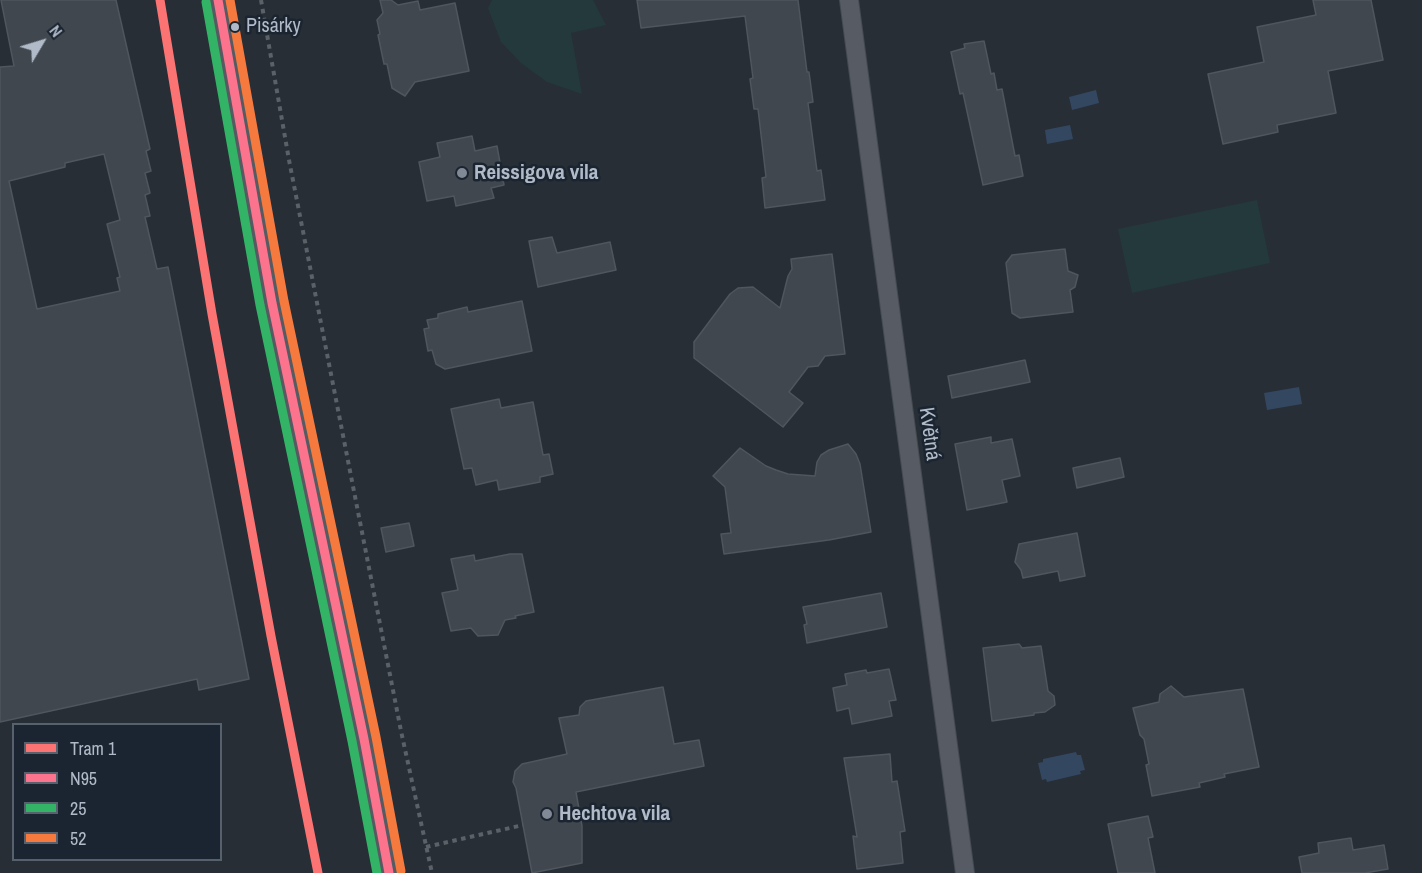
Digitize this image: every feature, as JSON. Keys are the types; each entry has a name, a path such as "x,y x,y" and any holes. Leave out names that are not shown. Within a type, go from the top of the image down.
{"street":[{"path":"218,0 272,303 364,740 389,873"},
{"name":"Květná","path":"849,0 965,873"}],"path":[{"path":"261,0 289,160 398,719 432,873"},
{"path":"426,847 523,825"}],"green space":[{"path":"492,0 593,0 606,25 571,33 582,94 547,82 521,63 501,42 488,8"},
{"path":"1257,200 1270,263 1132,293 1118,229"}],"water":[{"path":"1096,90 1099,103 1072,110 1069,97"},
{"path":"1070,125 1073,139 1047,144 1045,130"},
{"path":"1299,387 1302,404 1267,410 1264,393"},
{"path":"1076,752 1077,755 1081,755 1085,770 1080,771 1081,774 1047,782 1046,779 1042,780 1038,763 1043,762 1043,759"}],"building":[{"path":"1,0 116,0 150,149 146,151 151,171 145,173 150,193 145,195 150,216 145,217 157,269 168,267 249,679 199,690 197,679 0,722 0,67 14,66","holes":["104,154 120,220 107,224 120,277 117,278 120,291 37,309 9,181 65,167 65,163"]},
{"path":"380,0 391,0 398,5 418,1 420,10 455,3 469,71 415,82 405,96 392,88 378,35 380,34 377,20 383,13"},
{"path":"637,0 798,0 813,102 808,103 817,171 821,170 825,200 765,208 762,178 766,177 758,109 754,109 750,79 753,78 745,16 641,28"},
{"path":"1313,0 1371,0 1383,60 1328,71 1336,113 1277,125 1278,132 1223,144 1208,74 1264,62 1257,27 1316,15"},
{"path":"984,41 997,90 1002,89 1015,156 1019,155 1023,176 983,185 963,93 960,94 951,52 965,48 964,44"},
{"name":"Reissigova vila","path":"472,136 475,151 497,146 504,185 491,188 494,198 456,206 454,196 427,201 419,162 440,157 437,143"},
{"path":"552,237 557,253 610,242 616,270 538,287 529,241"},
{"path":"1065,249 1068,271 1078,275 1075,287 1070,290 1073,312 1020,318 1012,313 1006,263 1012,255"},
{"path":"832,254 845,354 825,356 818,366 808,367 789,392 803,403 783,427 694,358 694,342 730,294 738,288 753,287 780,308 792,269 791,259"},
{"path":"522,301 532,351 445,369 436,364 432,350 428,351 424,329 429,328 427,320 438,318 438,314 467,307 468,312"},
{"path":"1025,360 1030,382 952,398 948,376"},
{"path":"499,399 501,408 533,402 543,455 549,454 553,474 540,477 540,482 499,490 497,480 476,485 472,468 464,469 451,409"},
{"path":"991,437 991,443 1012,439 1020,476 1002,480 1007,502 967,510 955,444"},
{"path":"848,444 860,464 871,532 724,554 721,534 731,533 725,487 713,476 740,448 766,466 776,470 788,474 815,476 817,462 821,455"},
{"path":"1120,458 1124,477 1077,488 1073,468"},
{"path":"409,523 414,546 386,552 381,528"},
{"path":"1077,533 1085,576 1060,581 1058,571 1023,578 1015,562 1019,544"},
{"path":"522,554 534,612 505,620 498,635 478,636 471,628 451,631 442,593 458,590 451,559 474,555 475,561"},
{"path":"881,593 887,627 807,643 804,625 807,624 803,607"},
{"path":"1019,644 1022,648 1041,646 1048,691 1054,696 1055,705 1045,712 1034,713 1034,715 992,721 983,648"},
{"path":"889,669 896,700 889,701 892,716 852,724 849,708 837,711 833,688 847,685 845,674"},
{"path":"1171,686 1184,697 1243,689 1259,767 1224,774 1225,777 1199,783 1200,787 1152,796 1144,739 1140,735 1133,708 1159,702 1160,694"},
{"path":"663,687 674,744 699,740 704,766 576,792 582,826 582,863 532,873 513,782 515,771 522,764 567,754 559,718 579,715 580,707 586,701"},
{"path":"890,754 892,782 897,781 905,831 900,832 903,863 857,869 853,836 857,837 844,758"},
{"path":"1148,816 1153,837 1148,838 1155,873 1118,873 1108,824"},
{"path":"1351,838 1353,850 1384,845 1388,869 1365,873 1302,873 1299,857 1319,853 1318,843"}],"tram line":[{"name":"1","path":"160,0 212,314 271,636 318,873"}],"transit line":[{"name":"N95","path":"218,0 272,303 364,739 389,873"},
{"name":"52","path":"230,0 284,301 376,737 401,871"},
{"name":"25","path":"206,2 260,305 352,741 377,873"}],"place":[{"name":"Pisárky","path":"235,27"},
{"name":"Reissigova vila","path":"462,173"},
{"name":"Hechtova vila","path":"547,814"}]}
